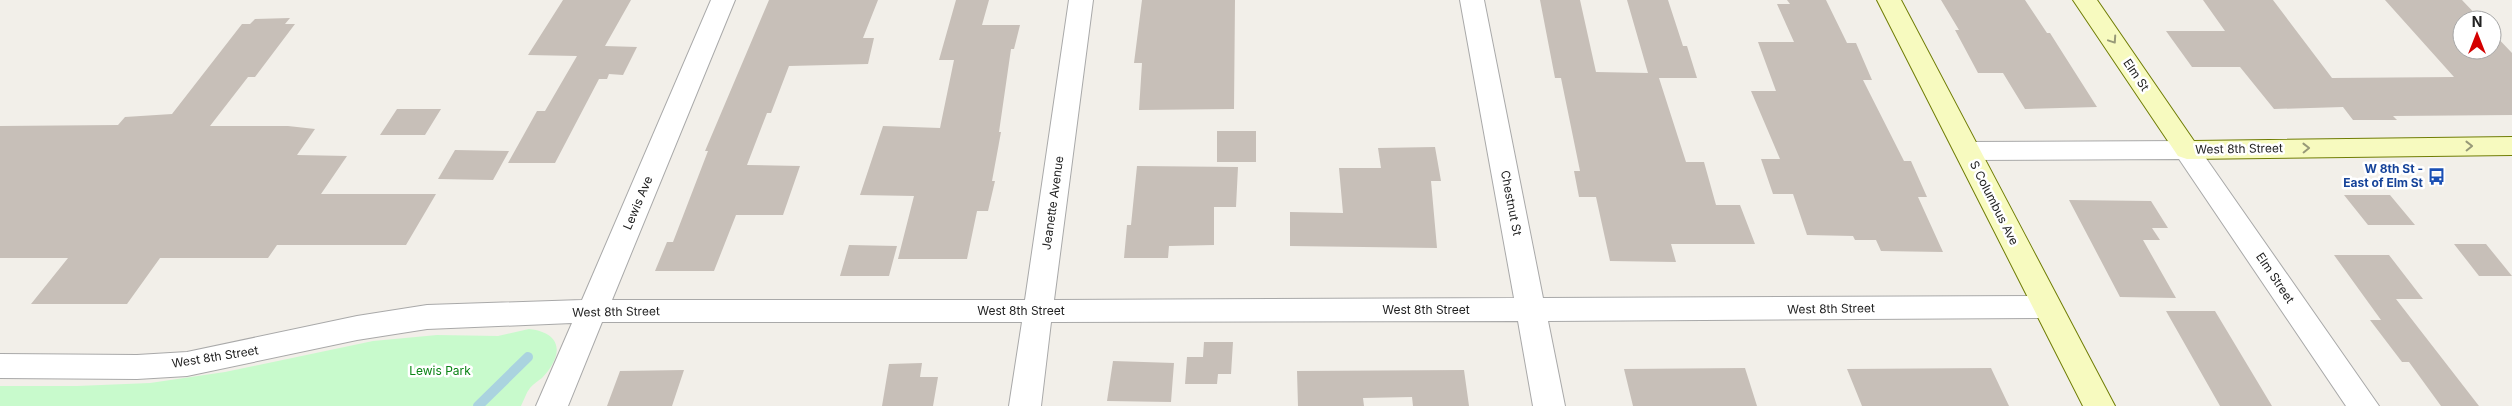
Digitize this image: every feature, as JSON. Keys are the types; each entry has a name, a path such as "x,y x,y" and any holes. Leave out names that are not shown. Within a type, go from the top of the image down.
{"main road":[{"name":"S Columbus Ave","path":"1889,0 2098,406"},
{"name":"Elm St","path":"2085,0 2187,150"},
{"name":"West 8th Street","path":"2187,150 2512,146"}],"street":[{"name":"Lewis Ave","path":"552,406 724,0"},
{"name":"Jeanette Avenue","path":"1026,406 1081,0"},
{"name":"Chestnut St","path":"1472,0 1549,406"},
{"name":"West 8th Street","path":"1967,151 2187,150"},
{"name":"Elm Street","path":"2187,150 2363,406"},
{"name":"West 8th Street","path":"0,366 186,364 357,328 427,317 593,311 1532,310 2047,306"}],"green space":[{"name":"Lewis Park","path":"529,329 549,335 554,340 556,354 549,370 530,388 521,406 0,406 0,386 77,386 150,383 225,372 373,341 437,335 498,336"}],"building":[{"path":"563,0 631,0 605,46 637,47 623,75 609,74 607,79 599,79 555,163 508,163 537,111 545,111 577,56 528,55"},
{"path":"769,0 878,0 863,38 874,38 868,64 789,66 771,113 767,113 747,165 800,166 783,215 736,215 714,271 655,271 667,242 673,242 708,151 705,151"},
{"path":"956,0 989,0 982,25 1020,25 1014,49 1011,49 999,132 1001,132 992,181 995,181 988,211 977,211 967,259 898,259 914,196 860,195 883,126 940,128 954,60 939,60"},
{"path":"1142,0 1235,0 1234,109 1139,110 1142,63 1134,63"},
{"path":"1540,0 1580,0 1596,72 1648,73 1627,0 1668,0 1683,46 1687,46 1697,78 1659,78 1686,162 1704,162 1716,205 1740,205 1755,244 1671,244 1676,262 1610,261 1596,197 1579,197 1574,171 1580,171 1561,78 1555,78"},
{"path":"1787,0 1826,0 1847,43 1856,43 1872,80 1863,80 1904,161 1911,161 1927,197 1918,197 1943,252 1881,251 1876,240 1855,240 1853,236 1807,235 1793,194 1773,194 1761,159 1780,159 1751,91 1776,91 1758,42 1794,42 1777,4 1790,4"},
{"path":"1941,0 2025,0 2047,33 2050,33 2097,107 2025,109 2003,73 1978,73 1955,30 1959,30"},
{"path":"2203,0 2273,0 2332,78 2454,77 2385,0 2462,0 2472,10 2452,10 2452,60 2502,60 2502,42 2512,53 2512,115 2393,116 2397,120 2353,120 2343,107 2274,109 2240,67 2192,67 2166,31 2225,31"},
{"path":"290,18 285,24 295,24 255,77 248,77 210,126 288,126 315,129 297,155 347,156 321,194 436,194 406,245 277,245 268,258 160,258 127,304 31,304 68,258 0,258 0,126 118,125 125,117 172,114 242,24 250,24 255,19"},
{"path":"397,109 441,109 425,135 380,135"},
{"path":"1217,131 1256,131 1256,162 1217,162"},
{"path":"1435,147 1441,181 1431,181 1437,248 1290,246 1290,212 1343,213 1339,168 1381,168 1378,148"},
{"path":"455,150 509,151 493,180 438,179"},
{"path":"1137,166 1238,167 1236,207 1214,207 1214,245 1169,246 1168,258 1124,258 1127,225 1131,225"},
{"path":"2344,195 2390,195 2415,225 2368,225"},
{"path":"2069,200 2151,201 2168,228 2152,228 2160,240 2143,240 2176,298 2120,297"},
{"path":"2454,244 2486,244 2512,276 2479,276"},
{"path":"849,245 897,246 889,276 840,276"},
{"path":"2334,255 2389,255 2423,299 2396,299 2479,406 2441,406 2409,362 2402,362 2370,320 2381,320"},
{"path":"2166,311 2215,311 2272,406 2220,406"},
{"path":"1204,342 1233,342 1231,374 1218,374 1217,384 1185,384 1187,357 1203,357"},
{"path":"1113,361 1174,363 1171,402 1107,401"},
{"path":"922,363 920,377 938,377 933,406 882,406 889,364"},
{"path":"1745,368 1757,406 1633,406 1624,369"},
{"path":"1991,368 2009,406 1862,406 1847,369"},
{"path":"684,370 672,406 607,406 620,371"},
{"path":"1464,370 1469,406 1413,406 1412,397 1363,398 1364,406 1298,406 1297,371"}],"waterway":[{"path":"478,406 528,357"}],"place":[{"name":"W 8th St - East of Elm St","path":"2437,176"}]}
